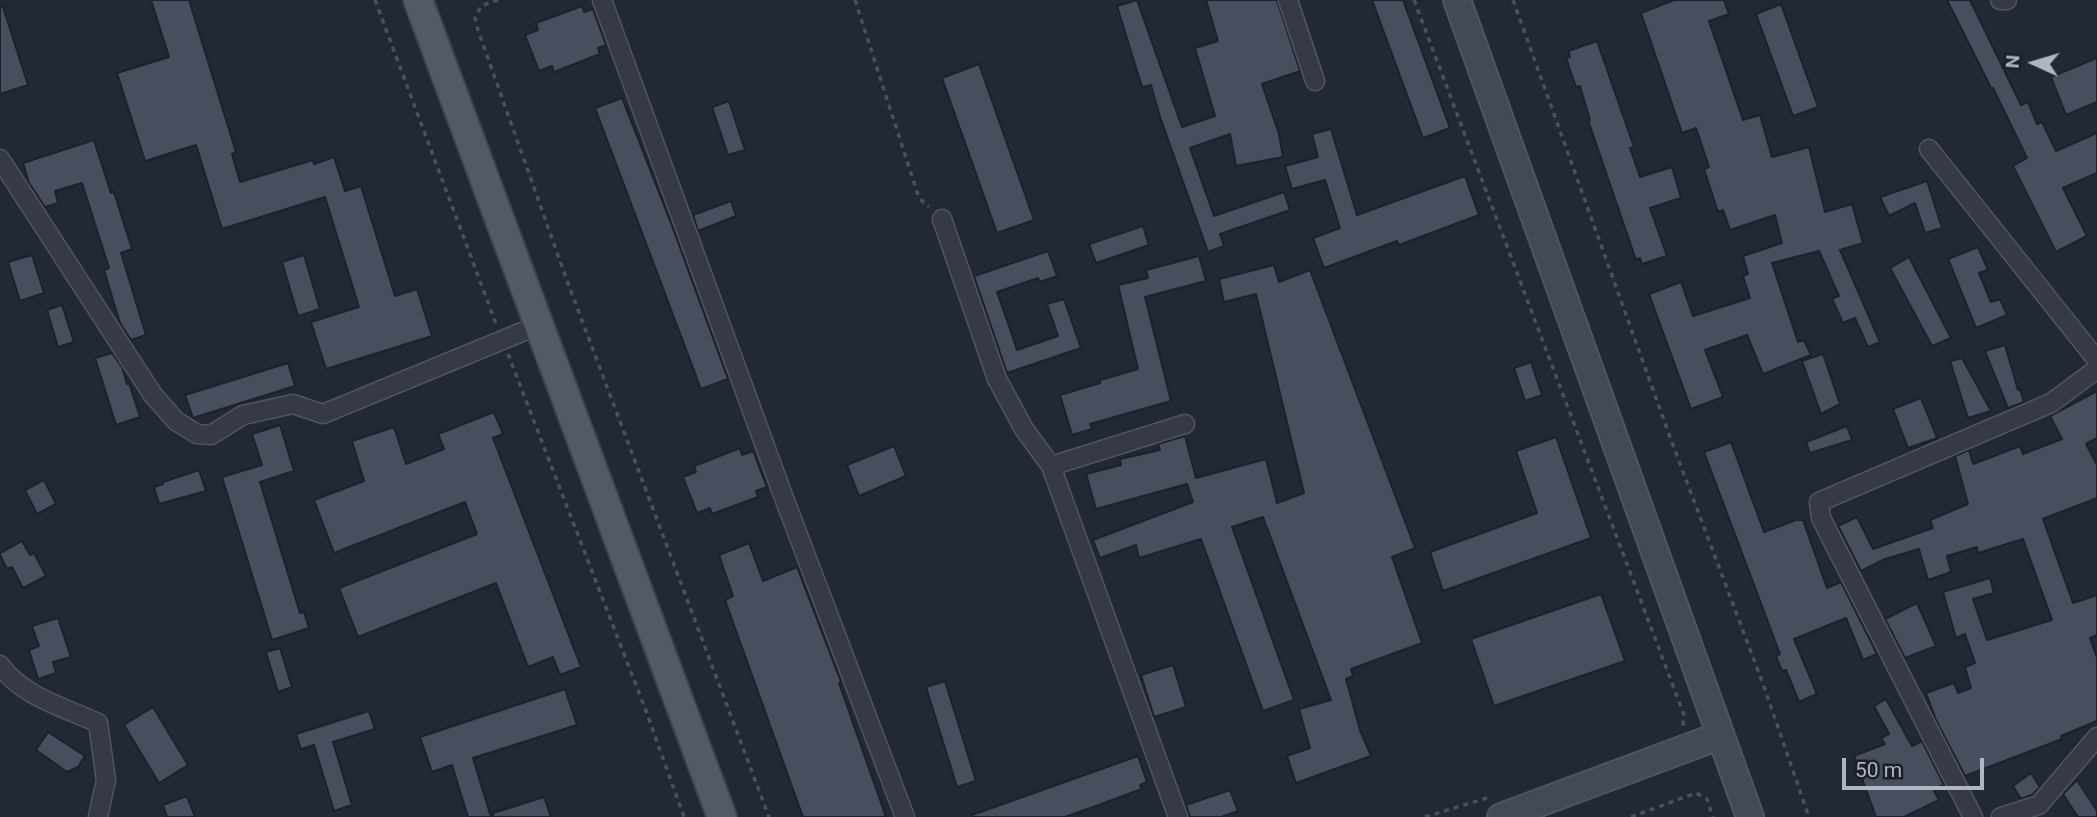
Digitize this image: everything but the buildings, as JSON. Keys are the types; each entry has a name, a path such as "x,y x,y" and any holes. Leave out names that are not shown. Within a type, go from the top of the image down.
{"main road":[{"path":"418,0 722,817"},
{"path":"1457,0 1749,817"},
{"path":"1500,805 1719,736"}],"street":[{"path":"602,0 779,485 905,817"},
{"path":"1288,0 1315,81"},
{"path":"2000,0 2007,0"},
{"path":"1929,149 2097,360"},
{"path":"0,159 153,395 176,421 197,434 211,435 243,415 293,404 323,414 539,325"},
{"path":"942,219 997,379 1024,429 1051,466 1178,817"},
{"path":"1973,817 1821,518 1819,502 2051,403 2097,369"},
{"path":"1051,466 1185,424"},
{"path":"0,665 7,676 33,694 98,723 106,780 98,817"},
{"path":"2001,817 2039,805 2097,737"}],"path":[{"path":"375,0 684,817"},
{"path":"498,0 481,6 475,18 478,30 566,278 769,817"},
{"path":"855,0 919,198 942,219"},
{"path":"1414,0 1684,715 1684,726 1676,734"},
{"path":"1513,0 1671,440 1762,681 1809,817"},
{"path":"1631,817 1696,793 1707,799 1713,817"},
{"path":"1425,817 1500,805"}]}
